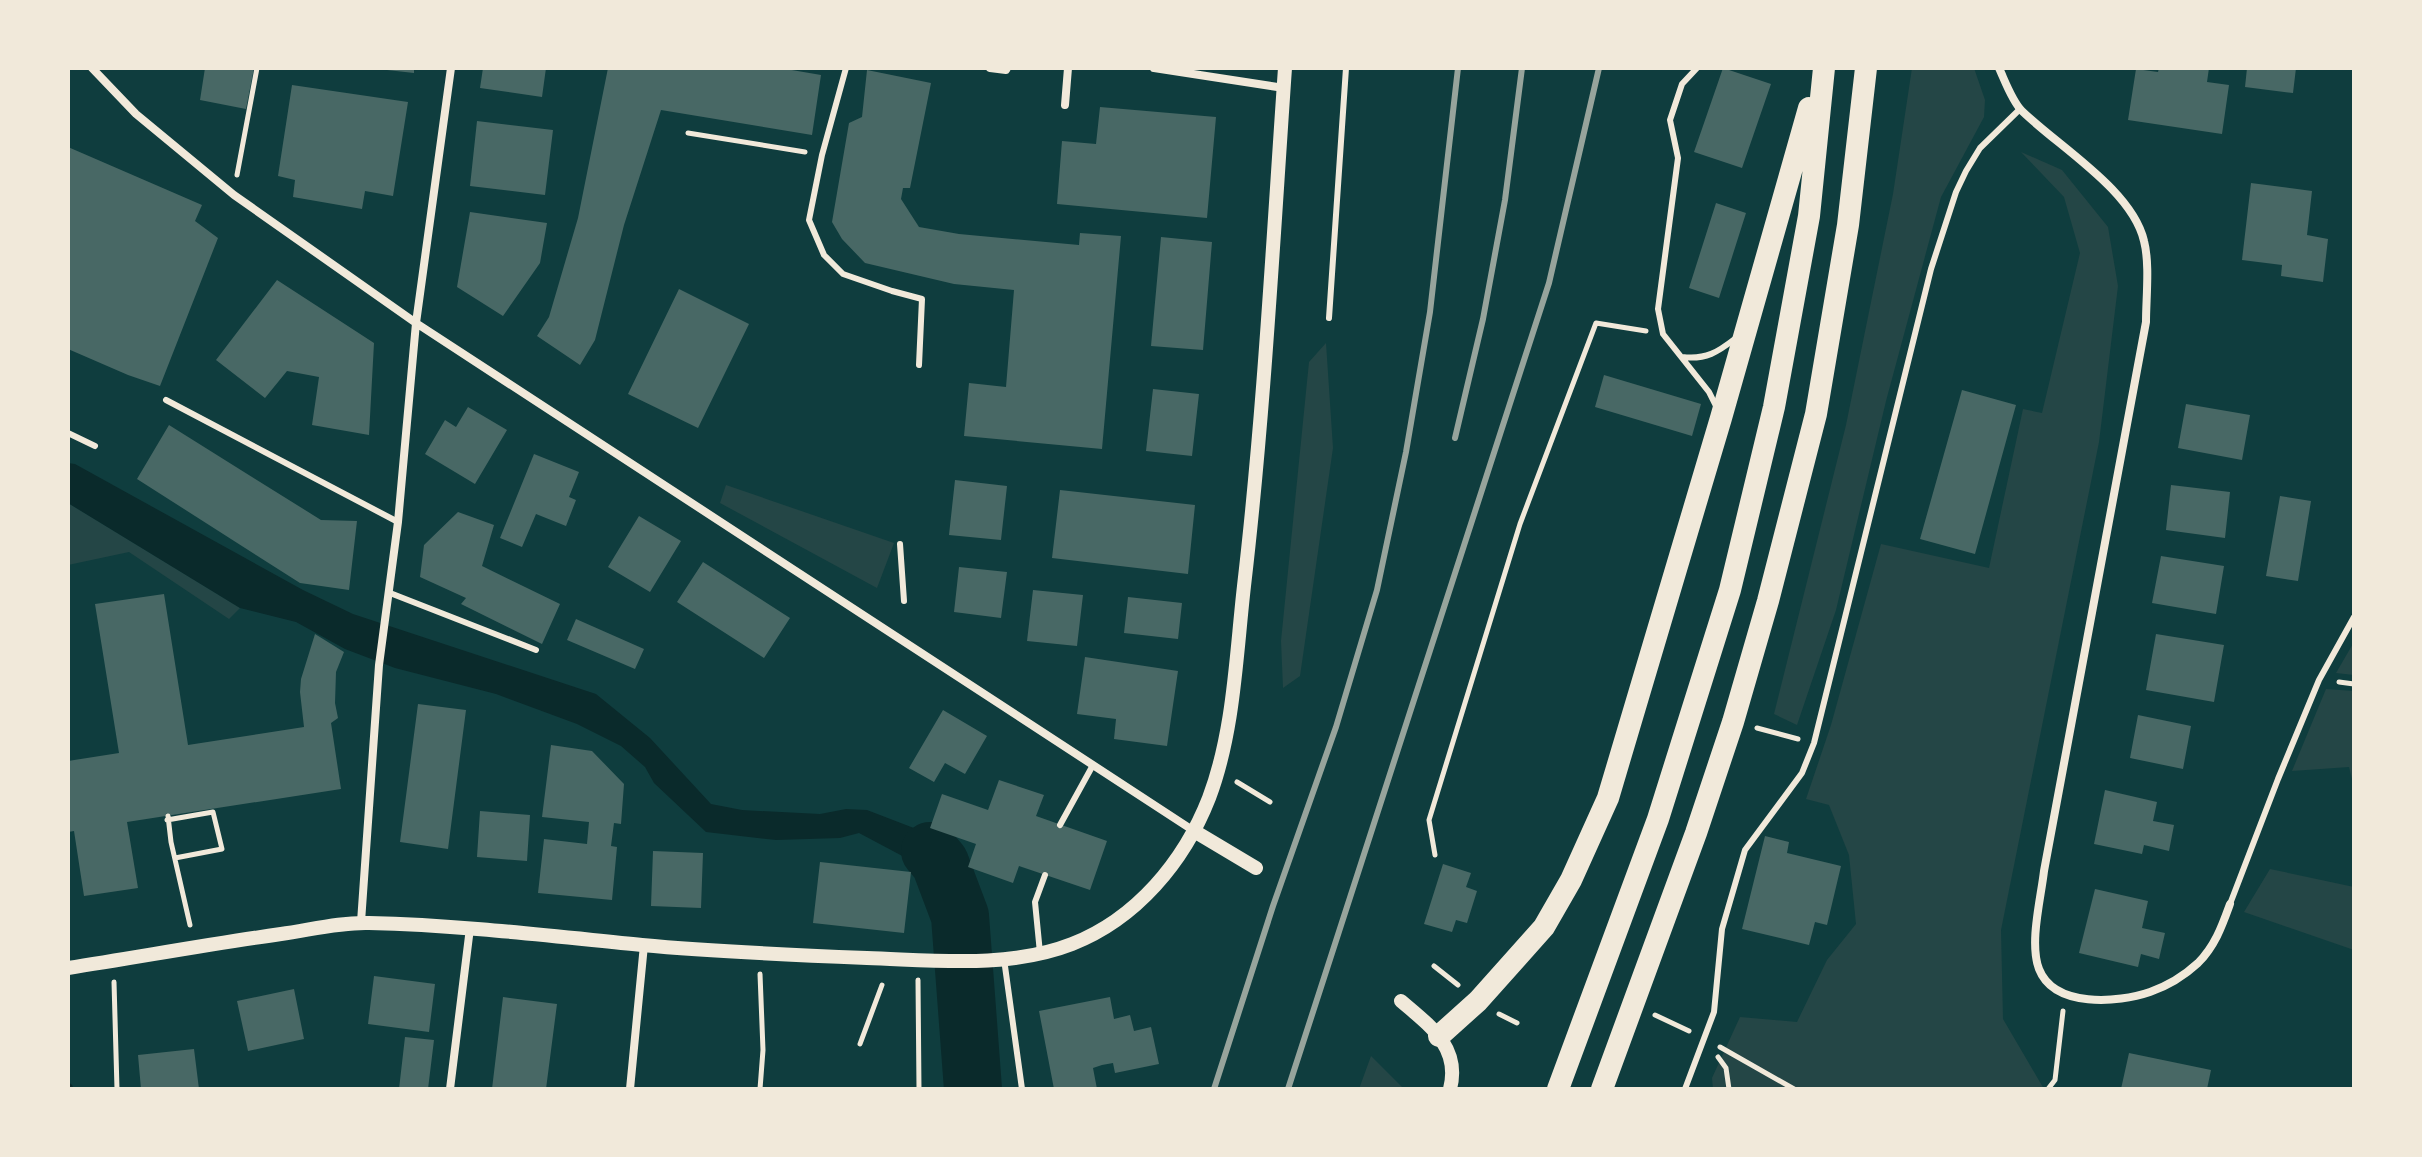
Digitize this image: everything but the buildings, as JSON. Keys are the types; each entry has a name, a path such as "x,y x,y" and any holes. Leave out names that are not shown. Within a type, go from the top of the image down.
{"highway":[{"path":"1439,1036 1478,1001 1544,927 1571,880 1608,798 1822,68"},
{"path":"1558,1089 1658,819 1730,590 1777,393 1809,216 1822,68"},
{"path":"1602,1089 1696,833 1733,722 1768,601 1816,414 1848,225 1866,68"}],"street":[{"path":"92,68 136,114 234,195 416,323 1194,831 1256,868"},
{"path":"361,922 379,665 398,522 416,323 451,68"},
{"path":"990,68 1007,68"},
{"path":"1065,105 1068,68"},
{"path":"1154,68 1284,88"},
{"path":"68,968 361,922 470,927 761,954 980,961 1040,953 1071,945 1112,924 1131,910 1161,878 1194,831 1218,773 1230,711 1254,497 1285,68"},
{"path":"1999,68 2020,109 2077,156 2117,195 2139,225 2145,244 2146,322 2044,871 2035,955 2043,976 2064,994 2111,1000 2150,992 2175,980 2210,949 2230,904"},
{"path":"450,1089 470,927"},
{"path":"630,1089 644,945"},
{"path":"1401,1001 1439,1036 1452,1061 1450,1089"}],"lane":[{"path":"846,68 822,155 809,220 824,255 843,274 922,299 919,365"},
{"path":"1329,318 1346,68"},
{"path":"1697,68 1682,84 1670,120 1678,158 1658,309 1663,334 1709,392 1721,418"},
{"path":"1685,1089 1714,1012 1722,929 1745,850 1802,773 1814,743 1931,269 1951,205 1980,148 2020,109"},
{"path":"1682,357 1698,359 1712,355 1747,329"},
{"path":"166,400 398,522"},
{"path":"68,433 95,446"},
{"path":"900,544 904,601"},
{"path":"390,593 536,650"},
{"path":"2230,904 2319,680 2354,617"},
{"path":"1060,825 1093,765"},
{"path":"1040,953 1035,902 1045,875"},
{"path":"1004,959 1022,1089"}],"path":[{"path":"234,195 257,68"},
{"path":"688,133 822,155"},
{"path":"1435,855 1429,820 1520,524 1596,323 1663,334"},
{"path":"1733,722 1814,743"},
{"path":"1218,773 1270,802"},
{"path":"175,858 222,849 213,812 168,818 175,858 195,946"},
{"path":"760,1089 763,1050 761,954"},
{"path":"919,1089 920,960"},
{"path":"114,961 117,1089"},
{"path":"860,1044 882,985"},
{"path":"2048,1089 2055,1080 2064,994"},
{"path":"1499,1014 1517,1023"},
{"path":"1659,1017 1705,1039 1726,1068 1729,1089"},
{"path":"1731,1054 1794,1089"}],"shaded area":[{"path":"1912,68 1974,68 1985,100 1984,117 1941,197 1886,401 1836,610 1797,725 1774,714 1846,425 1893,194"},
{"path":"2021,152 2062,170 2108,227 2118,286 2099,442 2001,930 2003,1019 2044,1089 1713,1089 1712,1078 1740,1017 1797,1022 1827,960 1856,924 1849,855 1829,805 1806,799 1831,725 1881,544 1989,568 2023,409 2042,413 2080,253 2064,197"},
{"path":"1326,343 1333,448 1300,676 1283,688 1281,641 1309,362"},
{"path":"68,463 353,614 596,694 650,738 711,804 742,810 820,814 846,809 867,810 932,835 953,862 964,923 934,925 925,877 908,859 859,833 840,838 776,840 706,832 654,783 645,767 621,746 577,724 496,694 395,668 345,649 296,622 240,608 68,503"},
{"path":"726,485 894,543 877,588 720,503"},
{"path":"68,503 240,608 229,619 129,552 68,565"},
{"path":"2354,642 2354,675 2336,673"},
{"path":"2326,689 2354,691 2354,787 2349,767 2292,771"},
{"path":"2270,869 2354,887 2354,950 2244,912"},
{"path":"947,997 981,998 978,1055 985,1089 954,1089"},
{"path":"1371,1056 1404,1089 1359,1089"}],"waterway":[{"path":"930,851 940,863 960,916 973,1089"}],"railway":[{"path":"1214,1089 1273,906 1336,727 1377,590 1406,452 1430,312 1458,68"},
{"path":"1455,438 1483,319 1505,200 1522,68"},
{"path":"1288,1089 1549,283 1599,68"}]}
